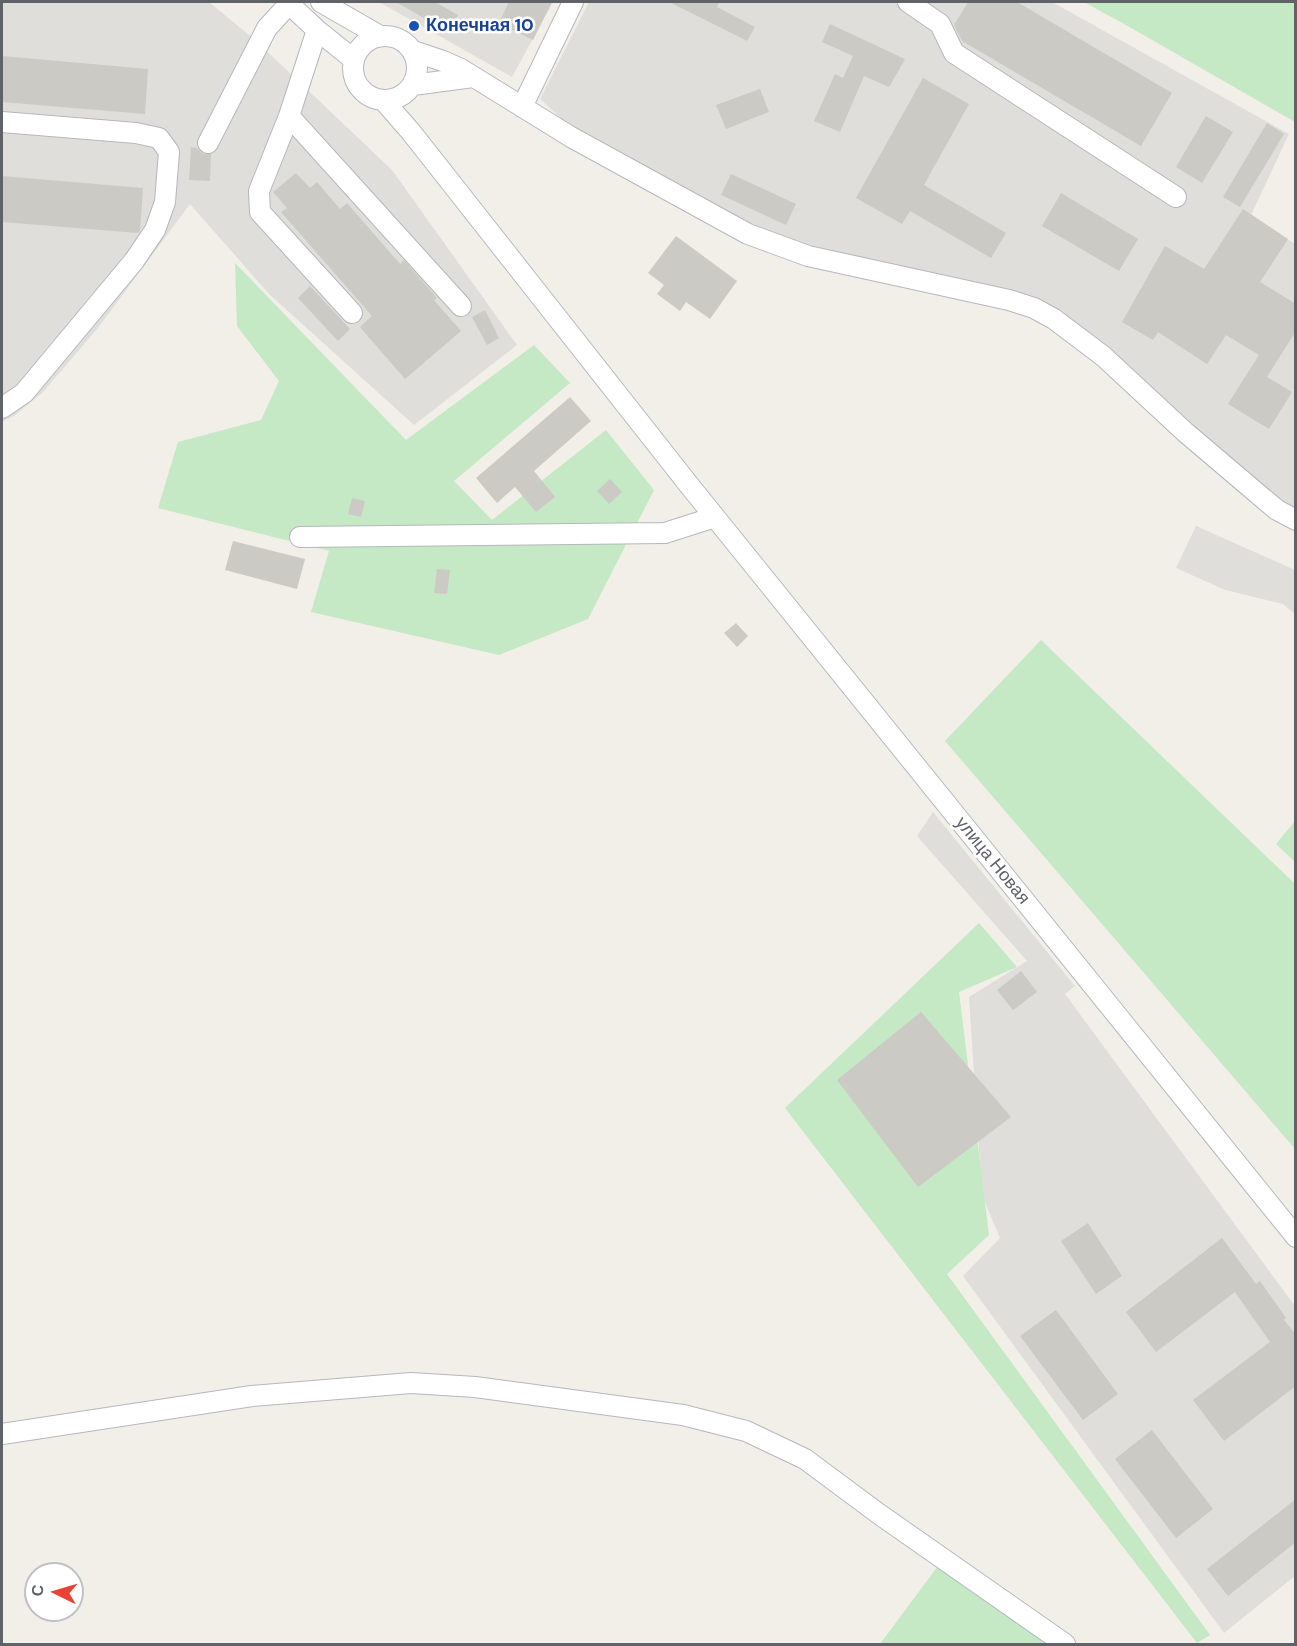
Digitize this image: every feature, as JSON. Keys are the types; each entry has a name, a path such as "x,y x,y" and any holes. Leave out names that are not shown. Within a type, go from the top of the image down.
{"street":[{"path":"321,2 380,36"},
{"path":"522,107 573,2"},
{"path":"908,2 940,24 954,53 1176,197"},
{"path":"208,143 267,28 288,3 353,59"},
{"path":"317,30 289,116 260,192 260,212 352,313"},
{"path":"411,132 409,91 417,75 417,64 409,44 389,35 380,36 360,47 353,59 356,80 369,96 384,101 398,99 409,91 473,77"},
{"path":"413,51 443,61 473,77 571,137 748,234 808,256 1009,300 1034,308 1054,319 1103,356 1185,432 1277,510 1296,520"},
{"name":"улица Новая","path":"384,101 411,132 689,485 1296,1237"},
{"path":"289,116 461,306"},
{"path":"2,122 136,133 159,138 169,152 165,202 150,238 134,261 24,393 2,408"},
{"path":"300,537 664,533 715,517"},
{"path":"2,1434 252,1396 411,1383 475,1387 683,1415 746,1431 805,1459 879,1514 1065,1644"}],"shaded area":[{"path":"2,2 209,2 255,40 392,170 517,345 414,425 269,294 190,204 98,328 43,392 14,416 2,422"},
{"path":"379,2 553,2 512,77"},
{"path":"589,2 1052,2 1289,134 1251,215 1295,244 1295,516 1114,369 1011,296 827,262 705,204 575,131 540,99"},
{"path":"1196,526 1295,570 1295,614 1283,604 1225,590 1176,568"},
{"path":"933,812 1075,986 1065,994 1295,1306 1295,1576 1224,1633 963,1276 1000,1238 982,1195 969,997 1027,961 917,836"}],"green space":[{"path":"1084,2 1295,2 1295,122 1126,25"},
{"path":"235,263 406,440 534,345 570,383 454,481 492,520 606,430 654,490 588,619 499,655 311,612 329,551 158,508 178,442 261,420 279,381 237,326"},
{"path":"1041,640 1295,884 1295,1149 945,741"},
{"path":"1295,821 1295,862 1276,844"},
{"path":"979,923 1017,967 959,992 989,1235 947,1274 1210,1635 1197,1643 785,1108"},
{"path":"938,1566 1048,1644 880,1644"}],"building":[{"path":"396,2 435,2 458,15 448,32"},
{"path":"509,2 552,2 533,40 499,23"},
{"path":"669,2 719,2 717,7 755,27 747,41"},
{"path":"968,2 1017,2 1172,93 1141,146 962,41 954,25"},
{"path":"830,24 905,59 889,87 864,76 840,132 814,121 835,74 843,78 853,56 822,42"},
{"path":"2,56 148,69 145,114 2,102"},
{"path":"923,78 969,104 924,185 1006,233 991,258 910,211 902,224 856,198"},
{"path":"760,89 769,112 726,129 716,105"},
{"path":"1206,116 1233,132 1202,183 1176,167"},
{"path":"1267,123 1284,134 1240,207 1223,197"},
{"path":"191,147 197,148 203,154 211,154 210,181 189,180"},
{"path":"296,173 310,188 317,182 340,209 347,203 400,264 404,260 437,298 434,300 461,331 405,379 360,327 372,316 281,212 287,208 273,192"},
{"path":"731,174 796,204 786,225 721,195"},
{"path":"2,176 143,188 140,231 138,233 2,222"},
{"path":"1061,193 1138,239 1119,271 1042,226"},
{"path":"1243,209 1288,239 1260,282 1296,304 1296,331 1267,377 1292,392 1269,429 1228,404 1259,355 1226,335 1207,364 1158,332 1153,340 1122,322 1165,246 1204,269"},
{"path":"676,236 737,281 710,319 686,302 680,311 657,294 664,285 648,273"},
{"path":"310,286 350,329 338,341 298,298"},
{"path":"485,310 499,338 487,345 472,317"},
{"path":"570,397 591,421 534,471 555,497 536,512 515,487 497,503 476,478"},
{"path":"610,479 622,492 609,504 597,491"},
{"path":"352,498 365,501 361,517 348,514"},
{"path":"233,541 305,559 297,589 225,570"},
{"path":"437,569 450,570 447,594 434,593"},
{"path":"736,623 748,636 737,647 724,633"},
{"path":"1021,971 1037,992 1013,1010 997,990"},
{"path":"921,1012 1011,1117 918,1187 837,1080"},
{"path":"1088,1223 1122,1276 1096,1294 1061,1241"},
{"path":"1222,1238 1256,1284 1260,1281 1296,1335 1296,1386 1224,1441 1193,1400 1270,1342 1235,1292 1156,1352 1126,1312"},
{"path":"1056,1310 1118,1394 1083,1420 1020,1336"},
{"path":"1152,1430 1213,1509 1176,1538 1115,1459"},
{"path":"1296,1499 1296,1542 1228,1596 1207,1569"}],"place":[{"name":"Конечная 10","path":"414,26"}]}
